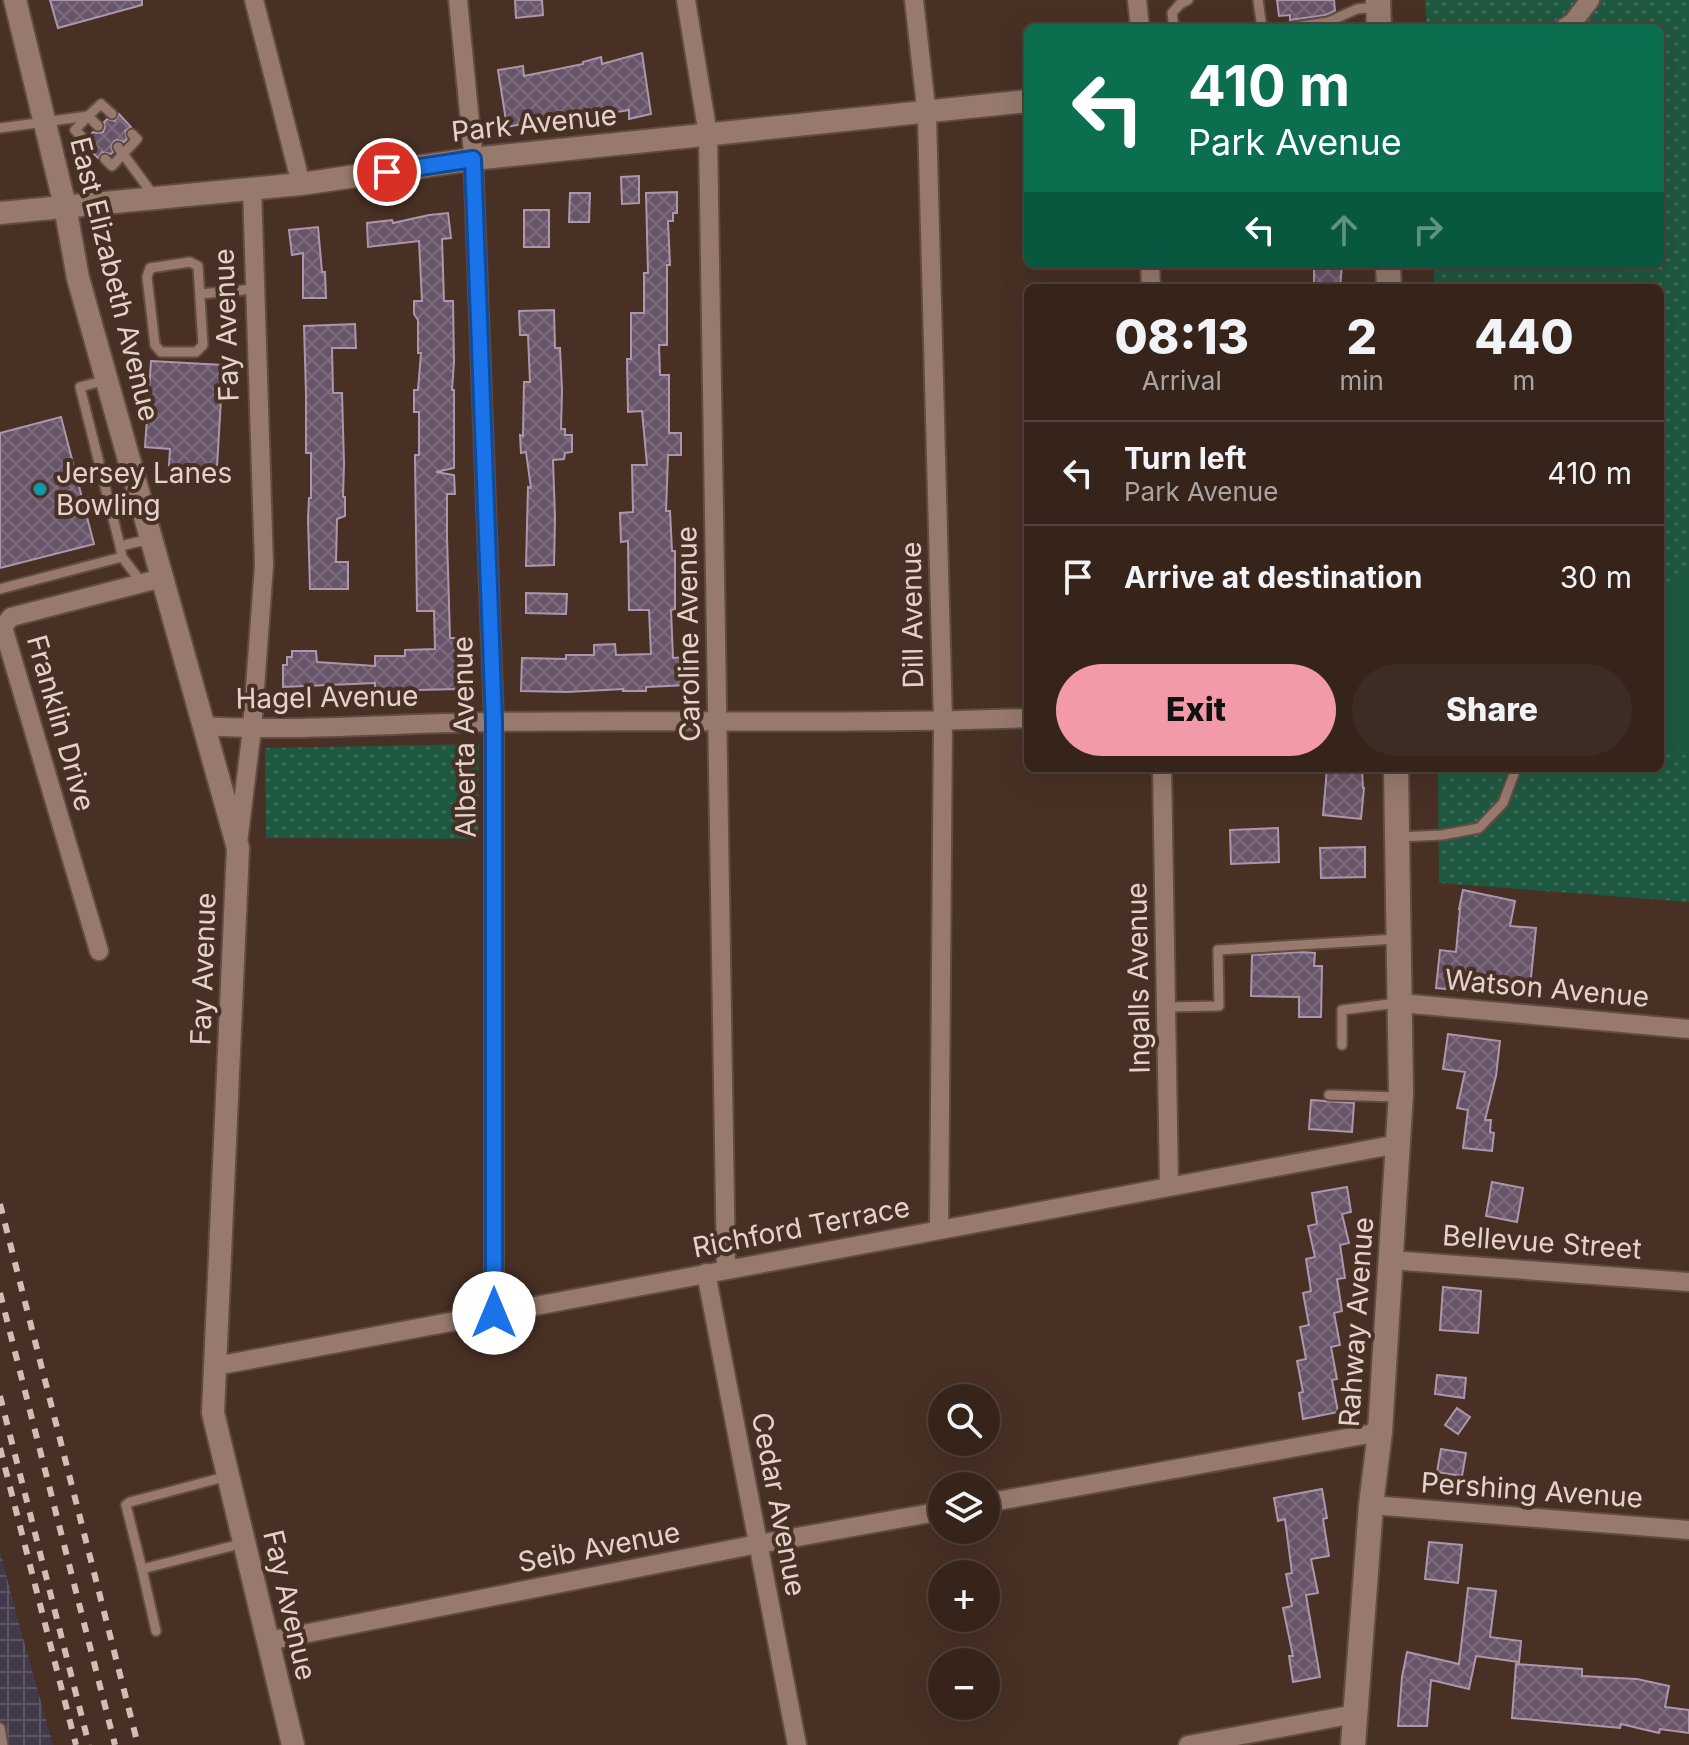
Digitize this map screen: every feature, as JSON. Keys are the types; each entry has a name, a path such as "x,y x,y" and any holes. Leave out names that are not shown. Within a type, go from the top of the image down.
{"main road":[{"name":"Rahway Avenue","path":"1353,1745 1371,1505 1380,1432 1401,1097 1396,772"}],"street":[{"name":"East Elizabeth Avenue","path":"15,0 65,206 78,278 151,539 152,581 204,726 238,848"},
{"path":"254,0 301,184"},
{"name":"Alberta Avenue","path":"458,0 473,159 494,722 494,1313"},
{"name":"Caroline Avenue","path":"686,0 708,135 726,1270"},
{"name":"Dill Avenue","path":"914,0 927,111 943,721 939,1230"},
{"path":"1137,0 1140,24"},
{"path":"1570,24 1590,0"},
{"name":"Park Avenue","path":"0,213 301,184 473,159 1024,101"},
{"name":"Fay Avenue","path":"252,188 264,565 252,729 238,848 213,1413 293,1745"},
{"name":"Franklin Drive","path":"99,951 3,627 11,617 152,581"},
{"name":"Hagel Avenue","path":"204,726 252,729 494,722 1024,718"},
{"name":"Ingalls Avenue","path":"1162,772 1169,1186"},
{"name":"Watson Avenue","path":"1400,1003 1689,1029"},
{"name":"Richford Terrace","path":"216,1366 1398,1144"},
{"name":"Bellevue Street","path":"1390,1260 1689,1282"},
{"name":"Cedar Avenue","path":"706,1273 797,1745"},
{"path":"1000,1500 1380,1432"},
{"name":"Pershing Avenue","path":"1371,1505 1689,1530"},
{"name":"Seib Avenue","path":"268,1641 928,1514"},
{"path":"1188,1745 1355,1714"}],"lane":[{"path":"1173,24 1172,13 1188,0"},
{"path":"1258,0 1261,24"},
{"path":"1315,24 1328,22 1357,9 1378,12"},
{"path":"84,139 75,130 101,104 112,114"},
{"path":"0,128 88,116"},
{"path":"88,116 98,126"},
{"path":"105,159 112,166 121,150 137,139 132,134"},
{"path":"121,150 156,198"},
{"path":"190,262 198,266 200,294 203,345 196,352 161,352 155,345 147,277 150,268 190,262"},
{"path":"200,294 254,289"},
{"path":"106,380 80,387 122,557 152,581"},
{"path":"120,546 151,539"},
{"path":"0,589 122,557"},
{"path":"1397,837 1442,835 1479,828 1503,803 1514,772"},
{"path":"1166,1007 1219,1006 1218,950 1399,939"},
{"path":"1342,1045 1342,1010 1400,1003"},
{"path":"1329,1095 1401,1097"},
{"path":"156,1631 126,1505 228,1476"},
{"path":"142,1569 244,1543"},
{"path":"0,1728 3,1745"}],"shaded area":[{"path":"0,1552 21,1631 53,1745 0,1745"}],"green space":[{"path":"1425,0 1689,0 1689,902 1439,883 1438,772 1664,772 1664,284 1434,284 1434,268 1664,268 1664,24 1427,24"},
{"path":"1689,572 1689,754 1684,755 1664,750 1664,591"},
{"path":"479,744 478,839 266,838 265,748"}],"building":[{"path":"50,0 142,0 142,5 58,28"},
{"path":"515,0 542,0 543,15 516,18"},
{"path":"1277,0 1334,0 1335,11 1290,20 1290,15 1279,16"},
{"path":"642,53 651,114 629,119 629,110 587,117 586,111 507,127 498,70 523,66 524,76 583,64 601,57 602,64"},
{"path":"119,114 131,127 125,131 127,139 124,142 114,141 111,147 113,152 102,152 98,158 86,146 91,142 90,135 103,132 104,122 107,119 115,121"},
{"path":"639,176 639,203 622,204 621,177"},
{"path":"677,192 677,213 673,213 673,221 668,221 667,345 659,345 660,375 669,375 669,433 681,433 681,455 668,455 666,511 670,511 672,551 675,551 675,609 671,610 673,658 686,657 688,685 646,687 646,691 521,691 522,658 566,659 566,655 594,655 594,645 615,644 616,655 651,654 649,610 629,610 628,541 621,542 620,513 633,512 632,465 647,465 642,411 628,412 627,359 631,359 631,313 644,313 644,273 648,273 646,193"},
{"path":"570,193 590,193 589,222 569,222"},
{"path":"524,210 549,210 549,247 524,247"},
{"path":"448,213 451,238 442,239 444,301 453,301 454,468 436,472 454,475 455,494 447,494 447,537 450,638 463,638 463,659 456,660 459,689 375,691 375,683 283,687 283,665 287,665 287,657 292,657 292,651 316,651 317,662 375,666 375,656 405,656 405,650 435,649 434,611 417,611 415,455 419,455 419,412 414,412 414,390 418,390 421,353 418,353 418,320 414,314 414,301 422,301 419,241 368,247 367,223 392,220 393,223"},
{"path":"318,227 326,298 303,298 303,253 292,255 289,230"},
{"path":"1314,268 1342,268 1340,284 1314,284"},
{"path":"554,310 555,348 560,348 561,429 565,429 565,435 572,435 572,452 565,453 564,459 553,460 554,565 526,566 528,487 531,488 526,452 521,453 520,435 523,436 524,382 530,382 528,335 520,335 519,311"},
{"path":"355,324 356,348 332,348 333,393 342,393 345,497 345,516 337,519 336,562 348,562 348,589 310,589 308,519 311,453 306,453 304,326"},
{"path":"151,361 223,365 216,484 168,481 170,449 145,447"},
{"name":"Jersey Lanes Bowling","path":"61,417 94,544 0,568 0,433"},
{"path":"526,593 567,594 566,614 526,613"},
{"path":"1327,772 1362,772 1361,819 1323,815"},
{"path":"1278,828 1279,862 1231,864 1230,830"},
{"path":"1365,847 1365,877 1321,878 1320,848"},
{"path":"1463,890 1515,901 1510,926 1536,928 1529,997 1436,988 1440,950 1456,952"},
{"path":"1315,953 1314,966 1322,966 1321,1017 1299,1017 1299,997 1251,996 1252,955"},
{"path":"1448,1034 1500,1041 1496,1076 1485,1120 1491,1120 1490,1132 1494,1133 1492,1151 1463,1148 1468,1110 1457,1108 1465,1072 1443,1069"},
{"path":"1311,1100 1354,1103 1352,1132 1309,1129"},
{"path":"1492,1182 1523,1188 1517,1222 1486,1216"},
{"path":"1347,1187 1351,1212 1342,1214 1349,1243 1340,1245 1345,1278 1337,1279 1342,1311 1334,1313 1340,1345 1331,1347 1337,1379 1332,1380 1338,1412 1303,1419 1299,1393 1303,1392 1297,1361 1306,1359 1300,1327 1309,1325 1303,1293 1311,1291 1306,1259 1315,1257 1308,1226 1317,1224 1312,1193"},
{"path":"1443,1287 1481,1291 1478,1333 1440,1330"},
{"path":"1437,1375 1466,1378 1464,1398 1435,1394"},
{"path":"1457,1408 1470,1417 1458,1434 1445,1425"},
{"path":"1441,1449 1466,1453 1462,1476 1437,1472"},
{"path":"1322,1489 1329,1556 1311,1559 1318,1593 1306,1595 1320,1677 1293,1682 1289,1656 1293,1656 1283,1608 1292,1606 1286,1574 1292,1573 1285,1519 1278,1521 1274,1498"},
{"path":"1429,1542 1462,1545 1458,1583 1425,1579"},
{"path":"1468,1588 1496,1591 1490,1637 1521,1641 1519,1662 1476,1656 1469,1689 1431,1680 1427,1726 1398,1726 1407,1652 1459,1664"},
{"path":"1516,1664 1582,1669 1582,1676 1637,1679 1669,1686 1665,1707 1689,1710 1689,1733 1660,1729 1659,1733 1621,1724 1620,1728 1512,1718"}],"railway":[{"path":"0,1204 138,1745"},
{"path":"0,1293 115,1745"},
{"path":"0,1396 89,1745"},
{"path":"0,1448 76,1745"}],"place":[{"name":"Jersey Lanes Bowling","path":"40,489"}],"route":[{"path":"387,172 473,159 494,722 494,1313"}]}
